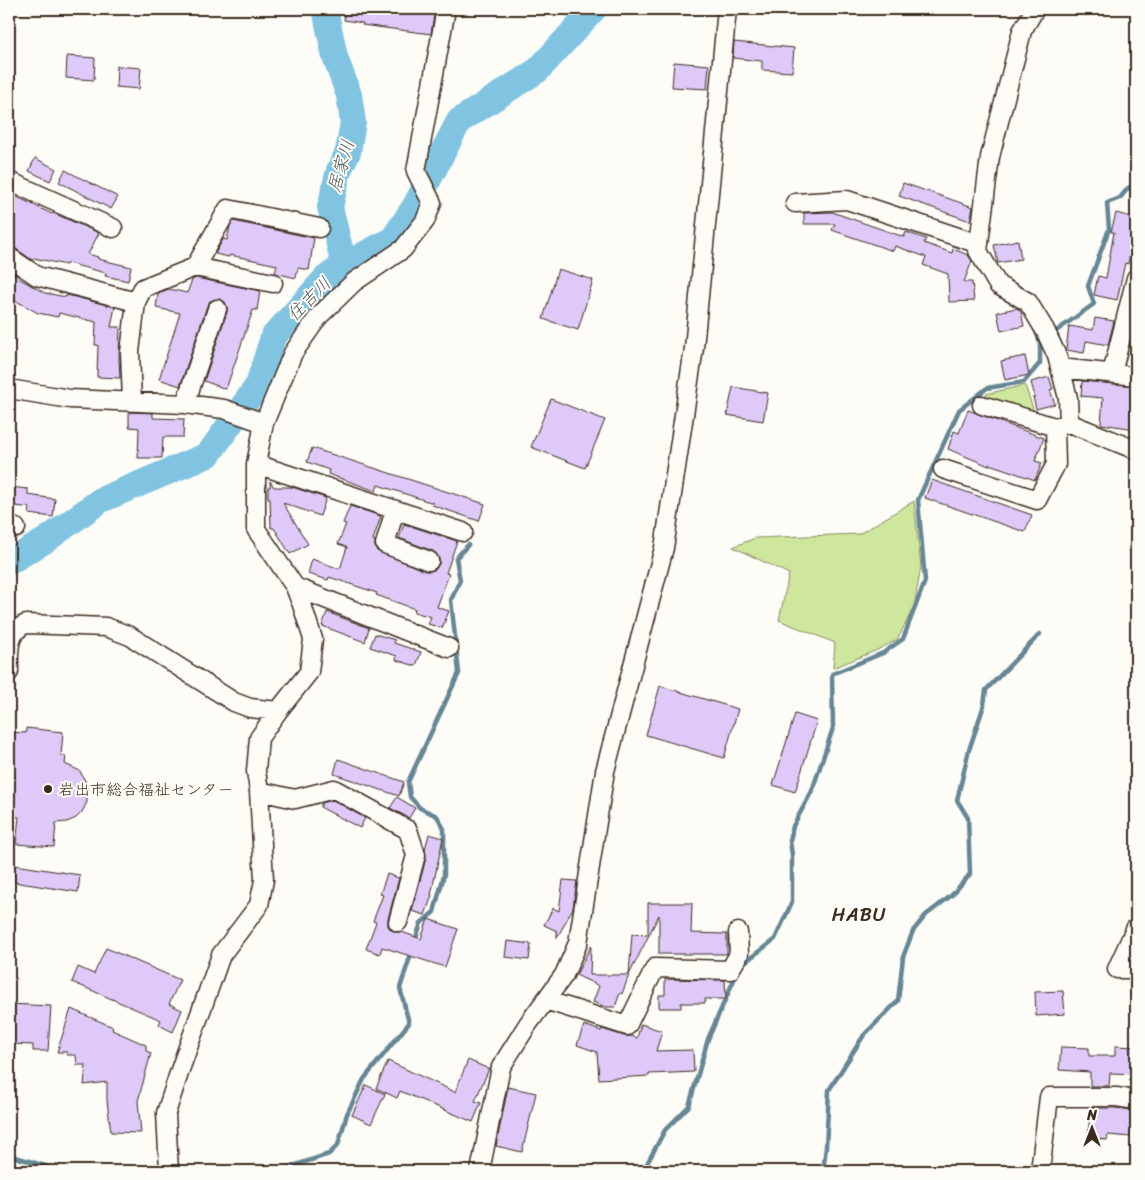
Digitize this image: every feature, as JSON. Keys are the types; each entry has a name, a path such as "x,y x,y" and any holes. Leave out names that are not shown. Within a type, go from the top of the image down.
{"street":[{"path":"169,1171 166,1113 181,1067 221,955 258,904 264,880 259,791 256,771 259,738 309,672 313,639 295,588 256,528 257,420 293,353 319,316 354,282 403,249 425,221 432,203 416,171 446,9"},
{"path":"480,1171 501,1066 528,1024 564,975 578,943 605,771 664,548 694,348 727,9"},
{"path":"943,469 1037,500 1056,464 1068,398 1057,356 1045,330 1028,302 998,284 978,251 990,158 1022,31 1035,9"},
{"path":"9,181 113,228"},
{"path":"796,202 847,200 979,244"},
{"path":"195,267 228,209 319,228"},
{"path":"9,257 38,276 136,302"},
{"path":"132,401 130,352 136,302 143,288 195,267 273,283"},
{"path":"1112,374 1133,301 1136,278"},
{"path":"185,404 217,309"},
{"path":"1060,368 1136,376"},
{"path":"9,389 70,399 185,404 224,409 257,420"},
{"path":"982,405 1062,426 1136,450"},
{"path":"256,464 462,532"},
{"path":"395,510 385,544 429,561"},
{"path":"295,588 449,648"},
{"path":"9,672 10,642 18,627 26,624 106,627 130,636 234,702 250,708 278,711"},
{"path":"259,791 295,799 334,789 408,830 416,855 398,922"},
{"path":"1136,927 1117,969 1136,969"},
{"path":"545,1000 627,1026 655,968 730,970 739,954 738,932"},
{"path":"1040,1171 1049,1096 1116,1096 1136,1100"}],"green space":[{"path":"1025,385 1035,415 985,399 986,394"},
{"path":"914,501 921,567 914,607 897,640 833,668 835,643 779,620 789,574 733,547 755,538 859,534"}],"building":[{"path":"345,9 435,9 431,34 362,25 363,23 344,20"},
{"path":"734,42 794,48 792,72 762,70 762,61 733,58"},
{"path":"67,56 95,58 94,80 66,78"},
{"path":"674,62 709,65 707,89 672,87"},
{"path":"117,66 141,68 139,89 116,87"},
{"path":"35,158 56,169 50,181 29,171"},
{"path":"65,170 118,197 111,209 59,182"},
{"path":"903,183 973,207 970,221 899,196"},
{"path":"9,193 52,214 99,233 88,254 98,257 98,259 131,267 128,281 105,276 106,273 67,263 66,265 34,258 32,260 15,248 9,247 9,222 15,214 9,210"},
{"path":"832,212 904,237 906,232 926,239 924,243 952,253 953,249 968,255 972,261 964,282 972,282 974,301 949,302 948,274 923,265 926,257 895,246 893,251 832,230 835,224 804,224 804,213"},
{"path":"1116,213 1136,218 1135,237 1133,237 1128,264 1125,263 1117,300 1094,295 1098,276 1106,278 1114,232 1111,232"},
{"path":"233,221 314,238 309,270 298,268 296,278 275,273 277,265 230,255 229,257 215,254 223,239 227,240"},
{"path":"1018,240 1021,259 998,263 994,245"},
{"path":"558,269 593,280 578,330 543,319"},
{"path":"9,270 18,278 45,293 66,297 67,295 115,307 111,327 120,327 120,378 97,377 98,345 95,345 96,322 59,313 58,317 38,313 9,297"},
{"path":"196,278 260,291 257,310 253,310 226,389 204,381 227,312 225,302 220,299 210,301 207,306 180,386 159,379 180,313 156,308 158,293 169,289 187,293 192,280"},
{"path":"1017,308 1021,312 1024,326 1001,331 997,312"},
{"path":"1095,318 1114,321 1108,345 1086,341 1084,353 1066,350 1069,326 1093,330"},
{"path":"1025,356 1029,375 1005,380 1001,361"},
{"path":"1049,377 1053,389 1050,390 1055,404 1036,409 1031,382"},
{"path":"1082,381 1136,386 1136,429 1101,424 1103,398 1081,396"},
{"path":"733,387 768,393 763,421 727,415"},
{"path":"551,399 605,420 585,468 531,447"},
{"path":"968,410 1044,438 1035,461 1042,463 1035,480 989,464 989,466 948,449 954,431 959,433"},
{"path":"129,412 153,413 153,418 184,419 183,437 163,437 162,458 138,458 139,428 129,427"},
{"path":"312,448 485,504 479,521 432,505 433,503 378,485 376,491 328,474 329,470 307,462"},
{"path":"932,480 1032,515 1025,532 925,498"},
{"path":"270,481 274,487 292,487 326,498 320,516 283,503 308,544 290,554 274,528 271,528 270,498 268,498"},
{"path":"9,487 28,489 28,495 55,499 53,517 29,514 30,508 9,505"},
{"path":"350,506 381,516 373,540 375,541 377,551 425,571 436,569 439,564 437,554 399,538 404,524 457,541 446,573 449,574 437,607 449,611 442,628 428,624 431,617 414,612 415,609 376,595 377,593 329,577 328,580 308,574 312,559 340,569 347,547 338,544 346,524 343,523"},
{"path":"327,612 369,628 365,642 322,626"},
{"path":"375,634 395,640 394,643 421,652 416,666 396,660 397,656 370,647"},
{"path":"660,686 738,709 724,758 646,735"},
{"path":"795,714 817,721 795,792 773,785"},
{"name":"岩出市総合福祉センター","path":"26,728 63,732 61,756 66,756 65,764 80,771 87,785 87,802 82,812 76,818 67,822 56,823 54,847 16,844 19,817 9,816 9,732 26,733"},
{"path":"338,759 404,782 399,796 334,774"},
{"path":"397,797 415,808 409,818 390,808"},
{"path":"333,800 365,818 360,828 320,807 322,803"},
{"path":"429,834 443,838 432,895 425,915 412,911 426,858 425,849"},
{"path":"15,865 80,875 78,892 13,882"},
{"path":"387,874 399,878 388,919 388,926 391,930 421,939 428,919 458,929 445,967 382,947 380,954 366,949 376,922 373,921 383,895 380,894"},
{"path":"563,880 577,881 573,908 557,938 557,931 544,925 553,908 559,911"},
{"path":"648,903 692,903 691,933 727,934 727,954 659,954 659,915 629,975 632,934 648,935"},
{"path":"507,941 531,944 529,960 505,957"},
{"path":"591,946 590,975 629,975 615,1007 606,1007 593,1002 599,986 576,975"},
{"path":"106,948 180,980 169,1004 182,1010 173,1032 159,1025 161,1020 72,982 78,967 94,974"},
{"path":"665,979 725,980 726,999 705,999 705,1003 681,1003 681,1008 659,1008 659,995 665,995"},
{"path":"1063,991 1065,1014 1036,1016 1035,992"},
{"path":"9,1004 51,1006 48,1051 33,1051 33,1045 9,1044"},
{"path":"71,1009 113,1027 112,1030 146,1045 146,1051 151,1053 138,1101 141,1133 111,1132 107,1101 107,1082 84,1085 86,1065 77,1065 76,1055 67,1055 67,1052 57,1052"},
{"path":"641,1024 662,1031 656,1051 693,1050 694,1072 599,1079 597,1052 577,1045 584,1025 601,1031 602,1029 637,1038"},
{"path":"1115,1046 1136,1047 1136,1074 1110,1073 1109,1086 1090,1086 1090,1072 1059,1070 1061,1047 1089,1048 1089,1056 1115,1056"},
{"path":"468,1060 489,1069 475,1101 481,1103 473,1122 400,1091 397,1098 376,1088 388,1061 455,1092"},
{"path":"366,1085 385,1094 371,1124 352,1115"},
{"path":"508,1087 536,1093 522,1152 496,1146"},
{"path":"1090,1108 1133,1110 1131,1137 1108,1135 1107,1140 1088,1138"}],"waterway":[{"name":"居家川","path":"325,9 335,57 349,95 353,122 348,152 339,170 330,207 344,265"},
{"name":"住吉川","path":"9,562 46,540 101,500 208,455 258,385 273,337 326,278 344,265 393,239 415,206 459,121 538,70 594,9"},
{"path":"1052,334 1094,304 1088,286 1109,229 1107,203 1120,198 1128,188 1136,185"},
{"path":"643,1171 665,1130 689,1106 708,1039 740,966 775,939 792,902 792,855 790,841 793,826 812,791 833,728 832,674 883,653 903,639 925,581 918,500 959,410 987,388 1024,382 1040,363 1040,342 1034,327"},
{"path":"415,941 421,923 434,912 444,875 444,829 437,816 420,808 410,797 408,782 459,673 451,600 460,580 456,558 468,545"},
{"path":"823,1171 829,1090 864,1035 898,1001 903,957 913,931 926,915 952,895 970,874 968,818 957,800 969,750 984,705 986,690 1040,634"},
{"path":"278,1171 329,1154 338,1145 347,1114 364,1079 409,1023 400,988 412,951"},
{"path":"9,1155 45,1166 54,1171"}],"place":[{"name":"岩出市総合福祉センター","path":"48,789"}],"district":[{"name":"HABU","path":"859,914"}]}
